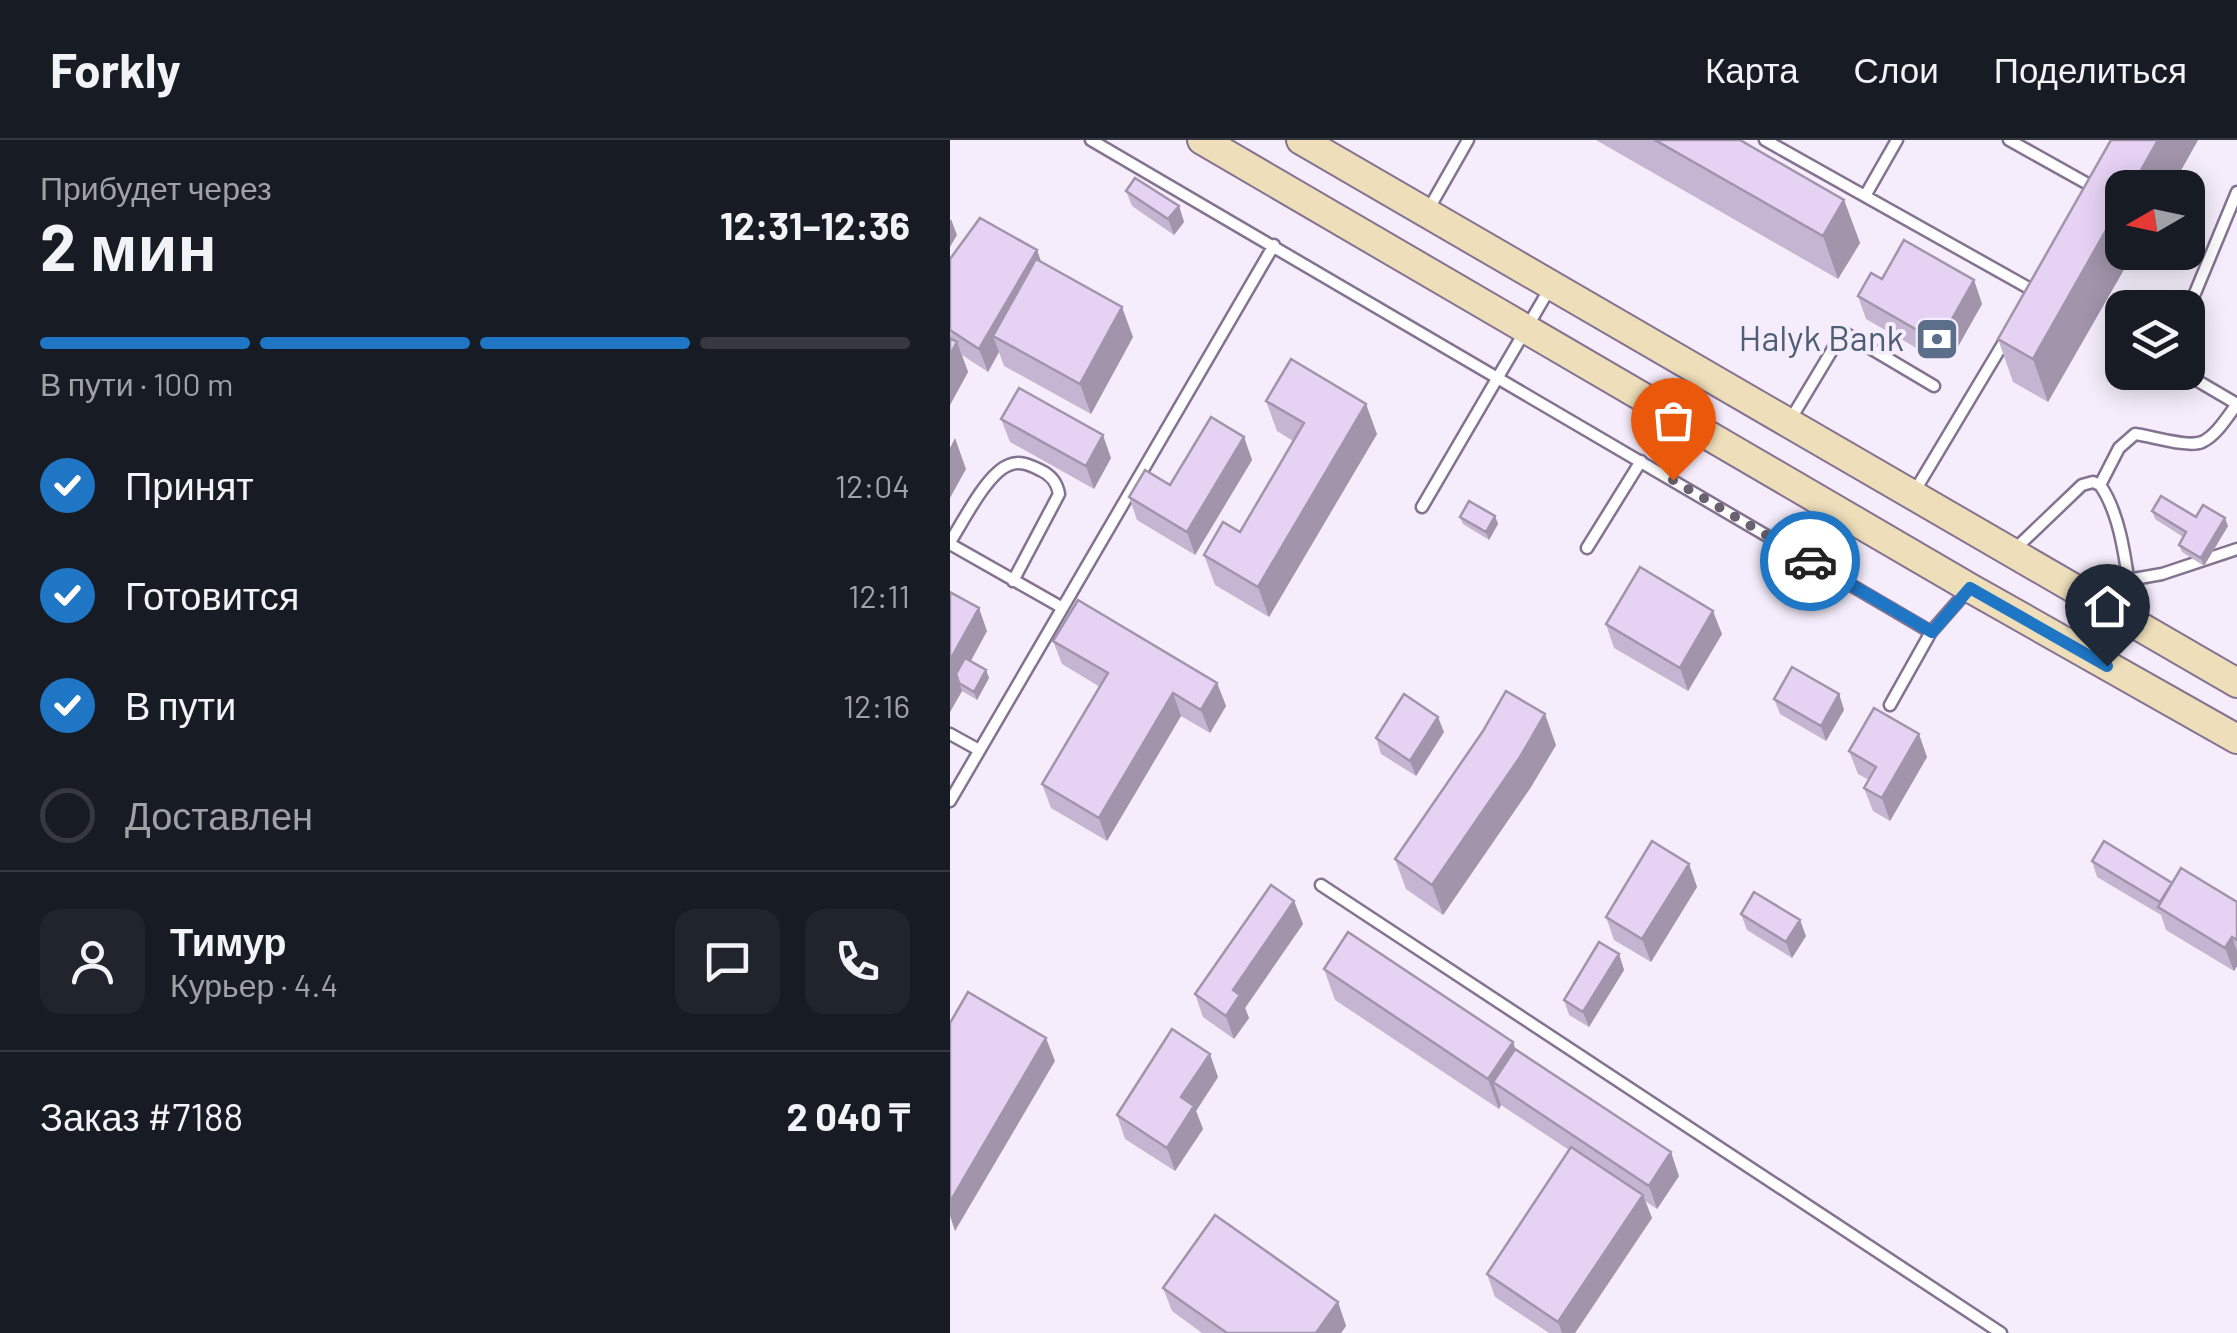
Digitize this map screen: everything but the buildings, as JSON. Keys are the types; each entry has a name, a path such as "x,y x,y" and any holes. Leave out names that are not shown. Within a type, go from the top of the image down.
{"street":[{"path":"1202,140 2237,740"},
{"path":"1302,140 2237,683"}],"lane":[{"path":"1092,140 1932,632"},
{"path":"1426,212 1468,140"},
{"path":"1765,140 2034,291"},
{"path":"1865,196 1897,140"},
{"path":"2009,140 2095,188"},
{"path":"2085,205 2104,172"},
{"path":"2196,290 2237,192"},
{"path":"950,801 1274,245"},
{"path":"2024,308 2044,274"},
{"path":"1422,507 1552,286"},
{"path":"1913,495 2014,325"},
{"path":"1788,423 1842,332 1934,386"},
{"path":"2100,485 2119,448 2135,434 2186,444 2203,442 2237,404 2205,386"},
{"path":"1587,548 1640,461"},
{"path":"1012,581 1060,494 1045,472 1023,464 1006,465 993,476 950,543 1012,581 1061,607"},
{"path":"2011,552 2082,485 2100,485 2114,513 2136,624"},
{"path":"2128,580 2162,574 2237,549"},
{"path":"1890,705 1932,632 1970,588"},
{"path":"950,734 979,750"},
{"path":"1321,885 2000,1333"}],"way so far":[{"path":"1673,480 1810,561"}],"place":[{"name":"Halyk Bank","path":"1937,339"}],"route":[{"path":"1810,561 1932,632 1970,588 2107,666"}]}
